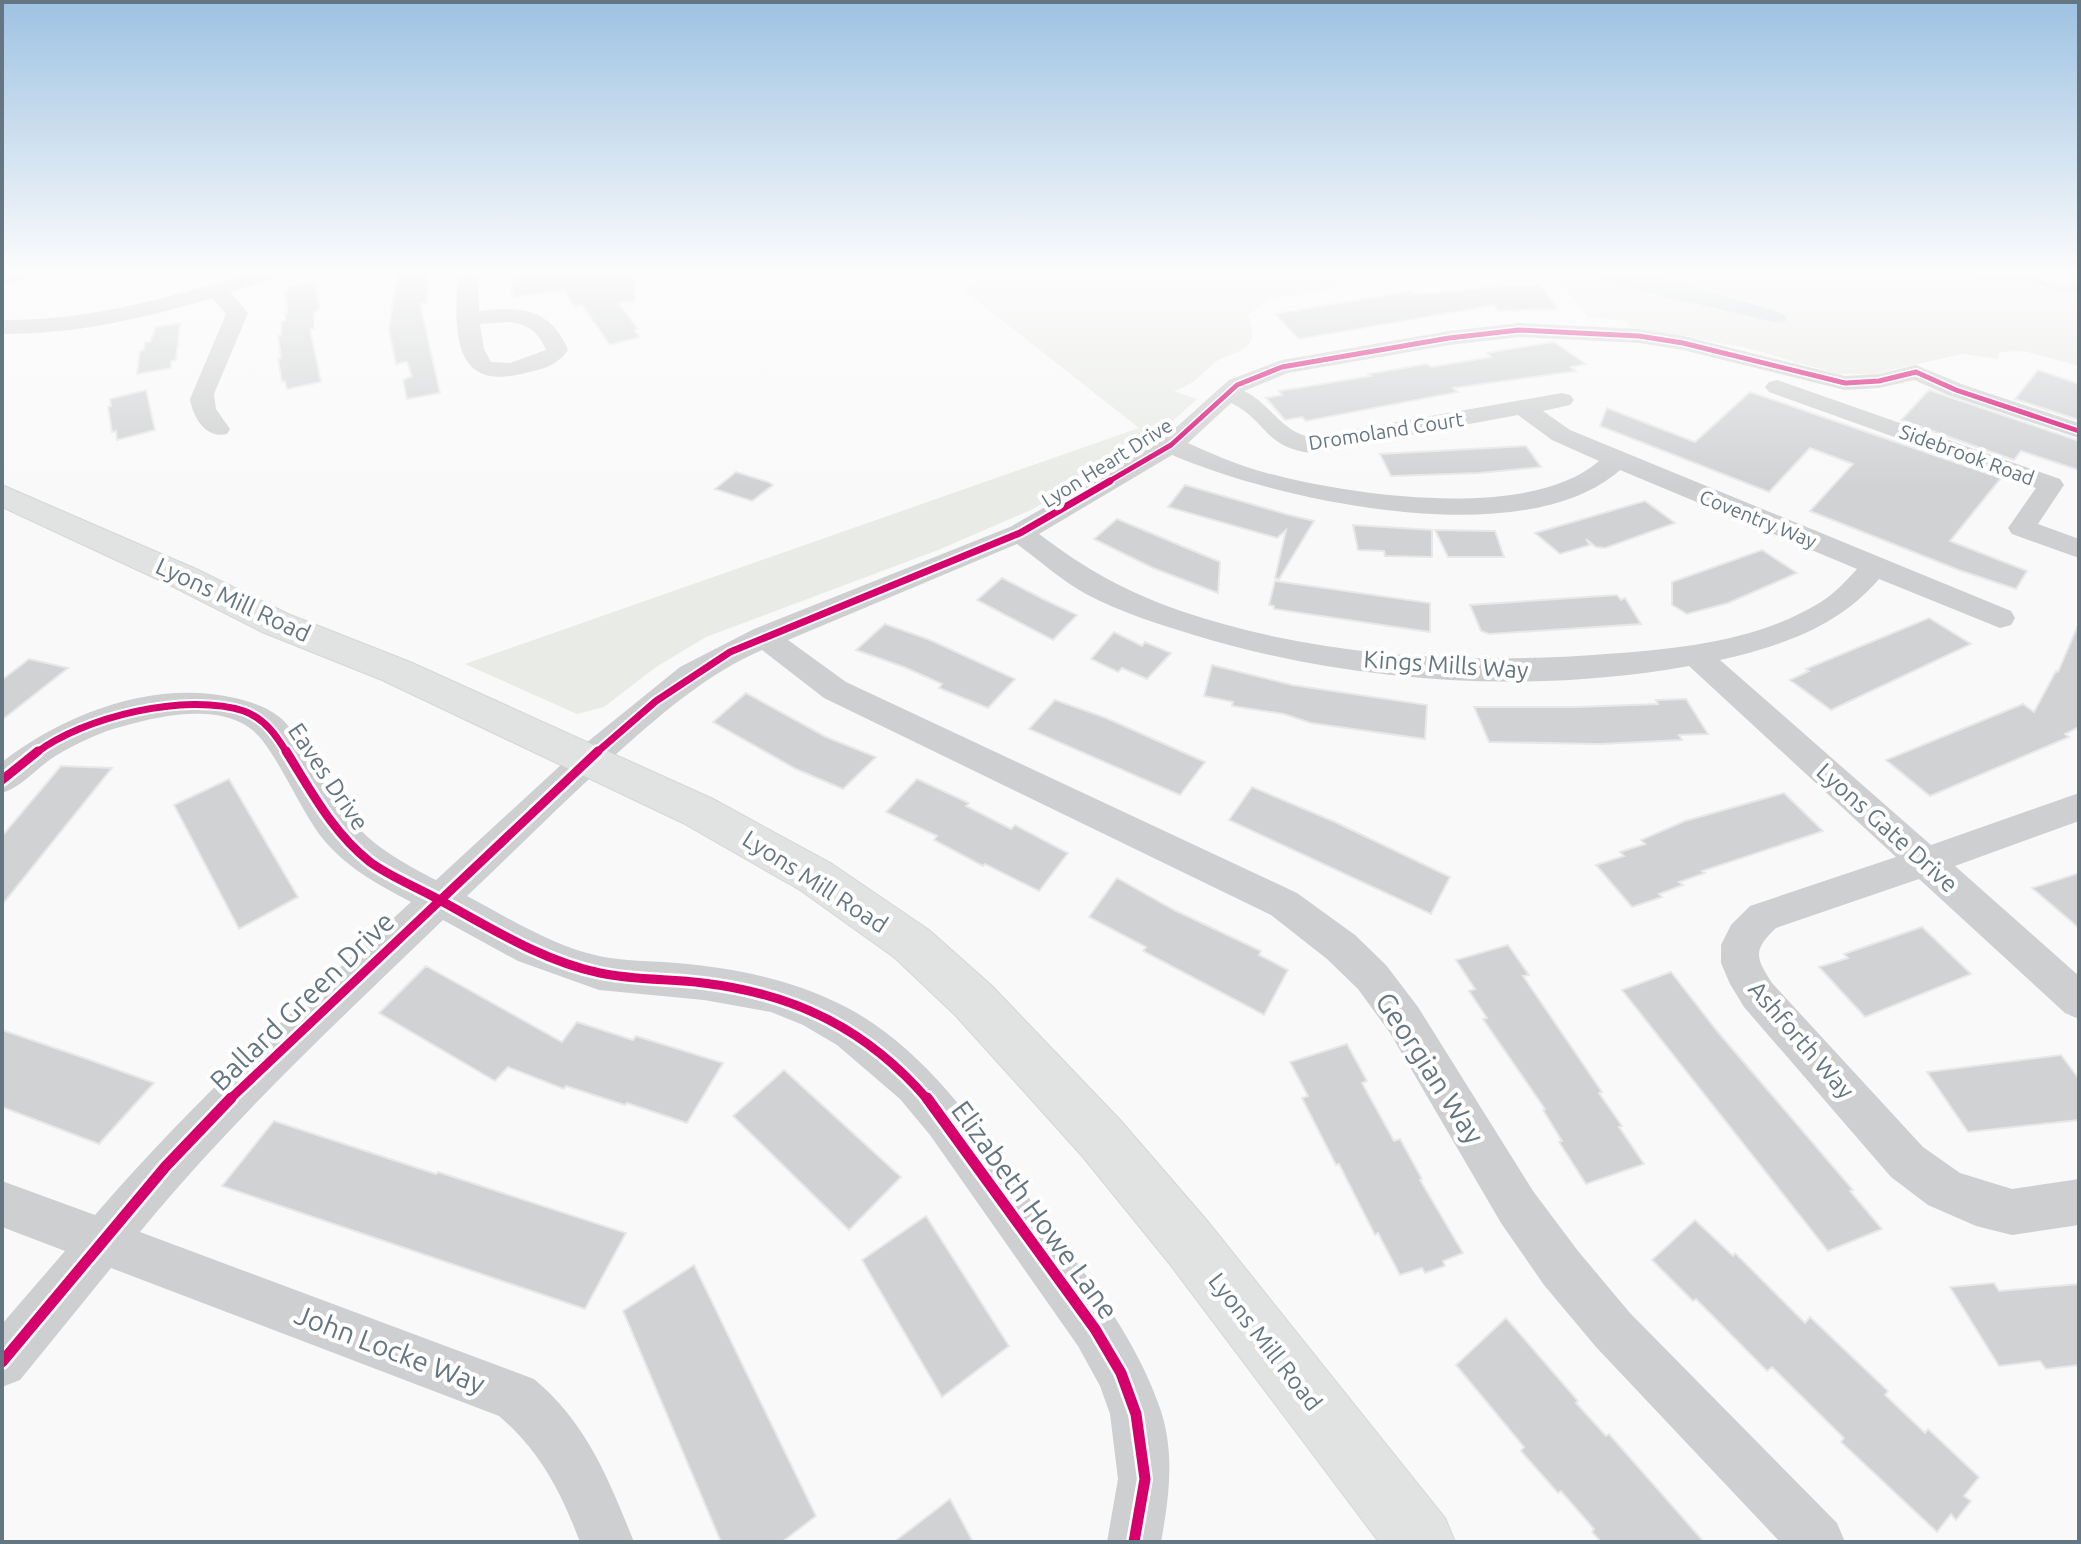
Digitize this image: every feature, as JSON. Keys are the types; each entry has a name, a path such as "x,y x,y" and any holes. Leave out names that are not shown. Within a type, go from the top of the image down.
{"main road":[{"name":"Lyons Mill Road","path":"2,495 183,577 275,623 396,671 698,811 816,877 912,944 974,1001 1102,1139 1189,1243 1421,1542"}],"street":[{"path":"218,429 201,404 202,394 224,342"},
{"name":"Lyon Heart Drive","path":"587,761 691,675 765,636 1020,533 1171,445 1226,393 1256,375 1282,367 1426,342"},
{"name":"Lyon Heart Drive","path":"1670,342 1845,383 1879,381 1916,372 1956,390 2079,431"},
{"name":"Sidebrook Road","path":"1777,387 2051,485 2022,528 2079,549"},
{"name":"Dromoland Court","path":"1226,393 1252,404 1279,437 1300,445 1327,444 1562,400"},
{"name":"Coventry Way","path":"1523,407 1561,435 1616,460 2000,618"},
{"path":"1171,445 1226,468 1289,486 1367,500 1429,504 1477,504 1556,495 1589,482 1616,460"},
{"name":"Kings Mills Way","path":"1020,533 1108,593 1176,619 1297,650 1412,666 1530,671 1696,655 1776,632 1829,610 1847,597 1874,567"},
{"name":"Georgian Way","path":"765,636 808,673 835,690 1284,904 1341,947 1372,977 1404,1020 1517,1207 1561,1268 1613,1330 1818,1542"},
{"name":"Lyons Gate Drive","path":"1696,655 2079,1001"},
{"name":"Eaves Drive","path":"2,780 44,747 135,710 180,703 208,703 246,712 272,729 333,826 353,848 371,863 442,899"},
{"name":"Ballard Green Drive","path":"2,1362 100,1241 166,1166 260,1068 587,761"},
{"name":"Ashforth Way","path":"2079,806 2045,821 1763,917 1745,932 1737,950 1740,968 1758,995 1907,1162 1944,1189 1976,1203 2012,1212 2079,1202"},
{"name":"Elizabeth Howe Lane","path":"442,899 532,949 599,973 704,983 773,995 817,1012 852,1032 904,1075 945,1120 1095,1329 1121,1373 1136,1414 1145,1479 1134,1542"},
{"path":"2,1204 100,1241"},
{"name":"John Locke Way","path":"100,1241 516,1397 541,1416 567,1450 607,1542"}],"shaded area":[{"path":"1030,342 1250,342 1242,350 1219,360 1191,383 1174,391 1197,399 1153,439 1031,510 938,550 706,637 656,667 604,707 577,714 465,664 1139,428"},
{"path":"1715,342 2079,342 2079,366 2024,351 2000,352 1998,359 1962,354 1874,374 1838,374"}],"building":[{"path":"145,342 178,342 176,360 171,361 171,368 137,374 140,351 144,350"},
{"path":"279,342 313,342 321,382 287,389 285,381 282,382 278,359 281,358"},
{"path":"391,342 429,342 440,393 407,399 403,380 412,376 407,362 396,364"},
{"path":"1554,342 1586,364 1571,367 1576,371 1453,388 1458,392 1306,421 1302,417 1285,420 1266,398 1282,395 1279,391 1371,376 1368,374 1491,357 1487,353"},
{"path":"2038,370 2079,384 2079,420 2015,399"},
{"path":"146,390 155,430 117,440 116,431 112,432 108,407 111,406 110,399"},
{"path":"1929,390 2079,441 2079,470 2021,451 2014,460 1901,420"},
{"path":"1750,392 2001,478 1950,541 2027,571 2016,589 1959,570 1810,511 1853,464 1810,448 1769,492 1600,426 1607,408 1695,442"},
{"path":"1526,446 1541,467 1391,476 1380,454"},
{"path":"736,472 773,485 752,501 715,489"},
{"path":"1185,485 1314,521 1279,579 1275,578 1286,530 1277,538 1168,507"},
{"path":"1645,501 1675,523 1605,548 1596,547 1586,539 1590,545 1560,554 1535,533"},
{"path":"1117,519 1220,562 1218,593 1153,568 1094,539"},
{"path":"1353,525 1432,530 1432,557 1385,556 1384,551 1358,550"},
{"path":"1435,530 1495,531 1504,557 1448,557"},
{"path":"1762,550 1797,573 1728,603 1687,614 1672,605 1672,582"},
{"path":"1002,578 1077,615 1053,640 977,600"},
{"path":"1275,581 1430,603 1430,632 1274,609 1269,605"},
{"path":"1617,595 1621,600 1625,598 1641,624 1489,634 1481,631 1470,605"},
{"path":"1929,618 1971,644 1831,710 1790,680 1809,671 1806,669"},
{"path":"2079,623 2079,727 2065,734 2069,737 1930,796 1886,760 2023,704 2034,712 2058,672"},
{"path":"885,624 930,640 1015,679 988,708 939,688 942,684 904,667 856,650"},
{"path":"1114,632 1142,646 1145,642 1171,653 1147,679 1122,668 1118,672 1091,659"},
{"path":"29,659 68,668 2,720 2,680"},
{"path":"1212,665 1292,685 1427,705 1425,739 1311,723 1284,714 1232,706 1233,702 1204,696"},
{"path":"746,693 826,737 876,757 843,789 796,769 713,722"},
{"path":"1686,699 1708,734 1679,735 1682,740 1601,744 1489,742 1474,707 1658,704 1656,700"},
{"path":"1055,700 1106,718 1205,762 1180,795 1029,729"},
{"path":"61,766 112,768 2,905 2,836"},
{"path":"229,779 298,897 239,929 174,805"},
{"path":"917,779 969,803 966,806 1011,829 1015,825 1068,853 1039,891 985,864 983,866 934,840 937,836 886,812"},
{"path":"1252,787 1335,822 1450,877 1431,914 1229,820"},
{"path":"1784,793 1823,831 1702,871 1705,873 1679,882 1683,885 1659,894 1662,897 1632,907 1596,865 1624,856 1620,852 1645,844 1641,840 1685,821"},
{"path":"2079,873 2079,928 2032,888"},
{"path":"1117,878 1174,910 1261,951 1259,955 1288,970 1264,1015 1143,951 1146,947 1089,917"},
{"path":"1922,927 1971,974 1865,1017 1819,967 1848,958 1844,954"},
{"path":"1508,945 1529,975 1523,976 1602,1092 1599,1093 1644,1164 1586,1184 1559,1142 1562,1141 1545,1109 1483,1019 1487,1018 1469,991 1475,989 1456,960"},
{"path":"426,966 562,1042 577,1022 633,1040 636,1036 723,1063 687,1123 566,1086 564,1089 508,1067 495,1081 379,1013"},
{"path":"1671,972 1882,1229 1828,1251 1622,990"},
{"path":"2,1030 154,1083 99,1144 2,1107"},
{"path":"1347,1044 1367,1081 1362,1083 1394,1141 1400,1139 1463,1253 1443,1261 1445,1266 1425,1273 1422,1268 1400,1275 1378,1233 1375,1235 1339,1164 1336,1165 1302,1098 1308,1096 1290,1062"},
{"path":"2061,1055 2079,1079 2079,1120 1968,1132 1927,1072"},
{"path":"784,1070 901,1177 849,1230 733,1116"},
{"path":"274,1121 626,1233 585,1309 222,1186"},
{"path":"926,1216 1009,1346 942,1397 862,1260"},
{"path":"1695,1220 1733,1256 1735,1253 1805,1323 1810,1317 1888,1391 1885,1395 1925,1433 1928,1429 1979,1477 1964,1496 1971,1501 1956,1520 1951,1514 1937,1532 1841,1442 1844,1438 1772,1367 1767,1371 1696,1299 1693,1301 1652,1260"},
{"path":"694,1265 816,1516 782,1542 721,1542 623,1311"},
{"path":"1994,1283 1999,1291 2079,1284 2079,1365 2046,1369 2040,1361 1999,1366 1950,1287"},
{"path":"1506,1318 1578,1401 1576,1403 1606,1436 1609,1434 1704,1542 1601,1542 1592,1532 1594,1529 1561,1491 1558,1493 1521,1451 1524,1447 1456,1365"},
{"path":"950,1499 973,1542 894,1542 933,1512"}],"cycle path":[{"path":"2,1362 166,1166 260,1068 587,761 691,675 730,652 1020,533 1171,445 1237,385 1282,367 1426,342"},
{"path":"1677,342 1845,383 1879,381 1916,372 1956,390 2079,431"},
{"path":"2,780 44,747 114,716 180,703 208,703 246,712 272,729 333,826 371,863 532,949 599,973 704,983 773,995 817,1012 852,1032 915,1085 945,1120 1095,1329 1121,1373 1136,1414 1145,1479 1134,1542"}]}
